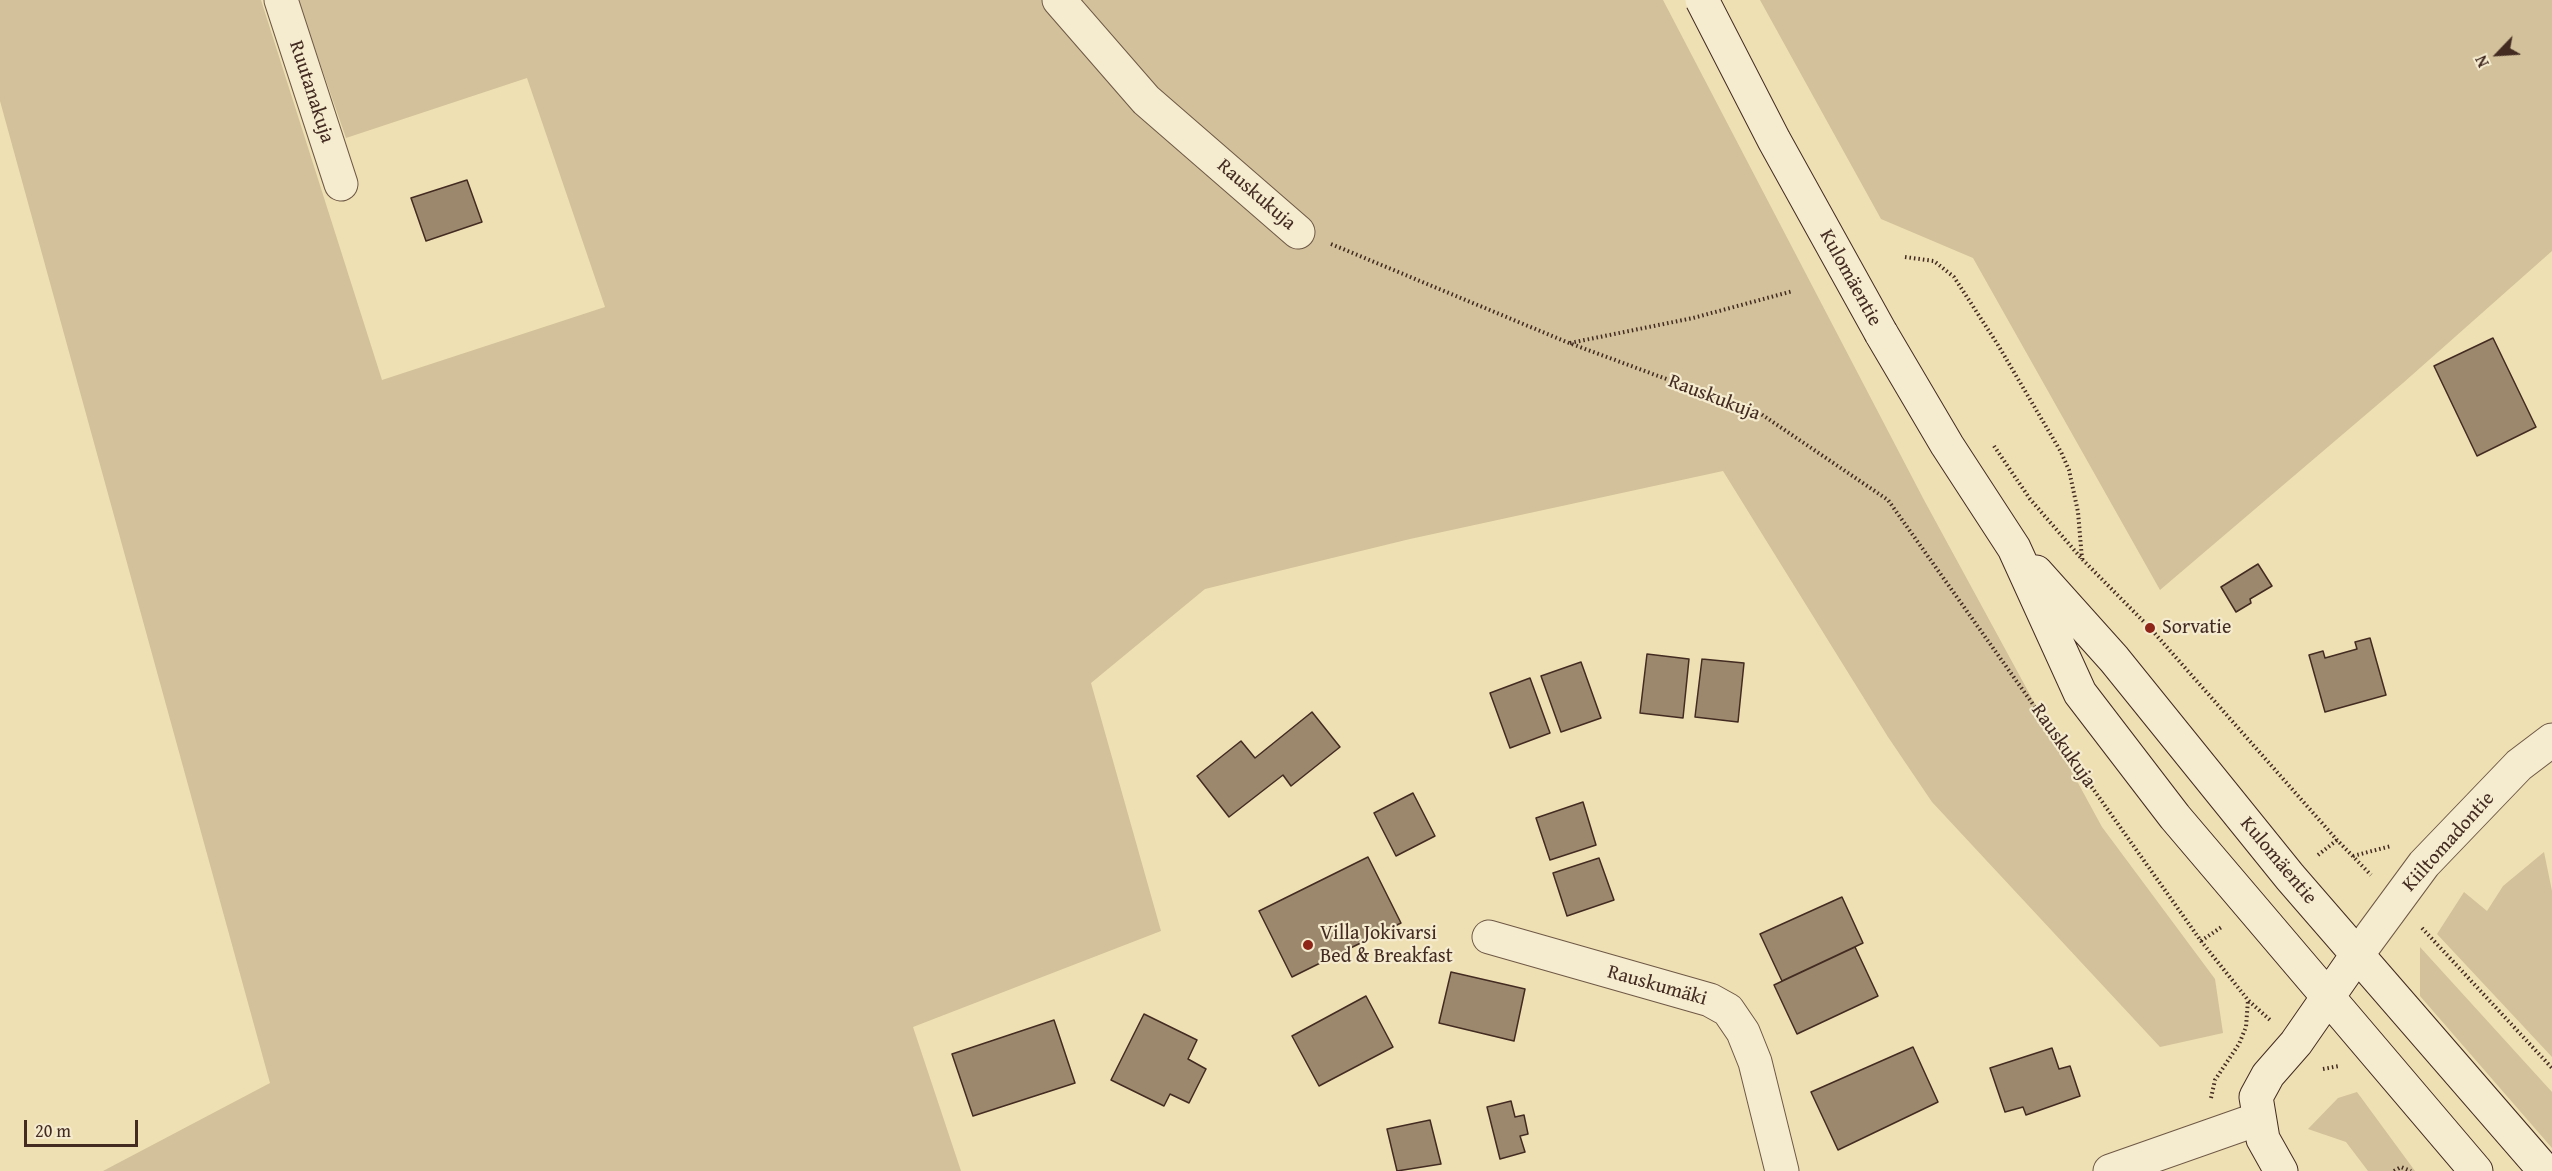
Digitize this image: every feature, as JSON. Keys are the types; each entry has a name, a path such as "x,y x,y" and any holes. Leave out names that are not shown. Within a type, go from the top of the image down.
{"main road":[{"name":"Ruutanakuja","path":"281,0 341,184"},
{"name":"Rauskukuja","path":"1059,0 1146,100 1298,232"},
{"name":"Kulomäentie","path":"1702,0 1774,140 1881,333 1947,445 2014,548 2080,693 2175,817 2476,1171"},
{"name":"Kulomäentie","path":"2014,548 2114,659 2290,878 2506,1129 2545,1171"},
{"name":"Kiiltomadontie","path":"2357,955 2424,864 2519,765 2552,740"},
{"name":"Rauskumäki","path":"1489,937 1710,1000 1728,1010 1743,1032 1755,1062 1782,1171"},
{"path":"2281,1171 2263,1139 2256,1097 2268,1075 2296,1043 2357,955"},
{"path":"2110,1171 2258,1119"}],"path":[{"name":"Rauskukuja","path":"1298,232 1377,262 1569,343 1761,414 1888,500 2201,941 2248,1000"},
{"path":"1905,257 1934,261 1954,277 2056,442 2069,470 2078,512 2082,560"},
{"path":"1569,343 1693,318 1793,291"},
{"path":"1992,442 2030,499 2082,560 2150,628 2353,856 2552,1068"},
{"path":"2353,856 2393,845"},
{"path":"2317,1074 2324,1069"},
{"path":"2394,1171 2401,1167 2411,1171"}],"shaded area":[{"path":"0,0 261,0 382,380 605,307 527,78 346,138 298,0 1663,0 1924,500 2102,827 2215,979 2223,1033 2160,1047 1932,802 1888,737 1723,471 1410,539 1205,589 1091,683 1161,931 913,1027 961,1171 103,1171 270,1083 0,101"},
{"path":"1760,0 2552,0 2552,251 2403,383 2160,590 1973,258 1881,219"},
{"path":"2544,852 2552,891 2552,1057 2437,934 2464,892 2487,911 2503,886"},
{"path":"2420,947 2552,1092 2552,1148 2420,996"},
{"path":"2357,1092 2415,1171 2368,1171 2346,1142 2308,1129 2338,1098"}],"building":[{"path":"467,180 482,222 426,241 411,198"},
{"path":"2493,338 2536,427 2477,456 2434,366"},
{"path":"2258,564 2272,586 2250,599 2251,603 2236,612 2221,587"},
{"path":"2370,638 2386,695 2325,712 2309,655 2323,651 2325,658 2357,649 2355,642"},
{"path":"1647,654 1689,659 1683,718 1640,713"},
{"path":"1702,659 1744,663 1738,722 1695,717"},
{"path":"1581,662 1601,718 1561,732 1541,676"},
{"path":"1530,678 1550,733 1510,748 1490,693"},
{"path":"1312,712 1340,747 1291,786 1283,775 1229,817 1197,776 1241,741 1255,758"},
{"path":"1413,793 1435,836 1396,856 1374,813"},
{"path":"1583,802 1596,845 1550,860 1536,818"},
{"path":"1368,857 1401,923 1292,977 1259,911"},
{"path":"1599,858 1614,900 1567,916 1553,873"},
{"path":"1842,897 1863,943 1782,981 1760,934"},
{"path":"1855,947 1878,996 1797,1034 1774,985"},
{"path":"1451,972 1525,989 1514,1041 1439,1023"},
{"path":"1366,996 1393,1047 1319,1086 1292,1036"},
{"path":"1144,1014 1197,1040 1188,1059 1206,1069 1189,1103 1170,1094 1164,1106 1111,1080"},
{"path":"1054,1020 1075,1083 973,1116 952,1054"},
{"path":"1913,1047 1938,1102 1838,1150 1811,1092"},
{"path":"2052,1048 2059,1069 2070,1066 2080,1096 2026,1115 2023,1107 2005,1112 1990,1068"},
{"path":"1511,1101 1515,1117 1524,1115 1528,1134 1520,1136 1525,1152 1500,1159 1487,1107"},
{"path":"1430,1120 1441,1164 1397,1171 1387,1129"}],"place":[{"name":"Sorvatie","path":"2150,628"},
{"name":"Villa Jokivarsi Bed & Breakfast","path":"1308,945"}]}
